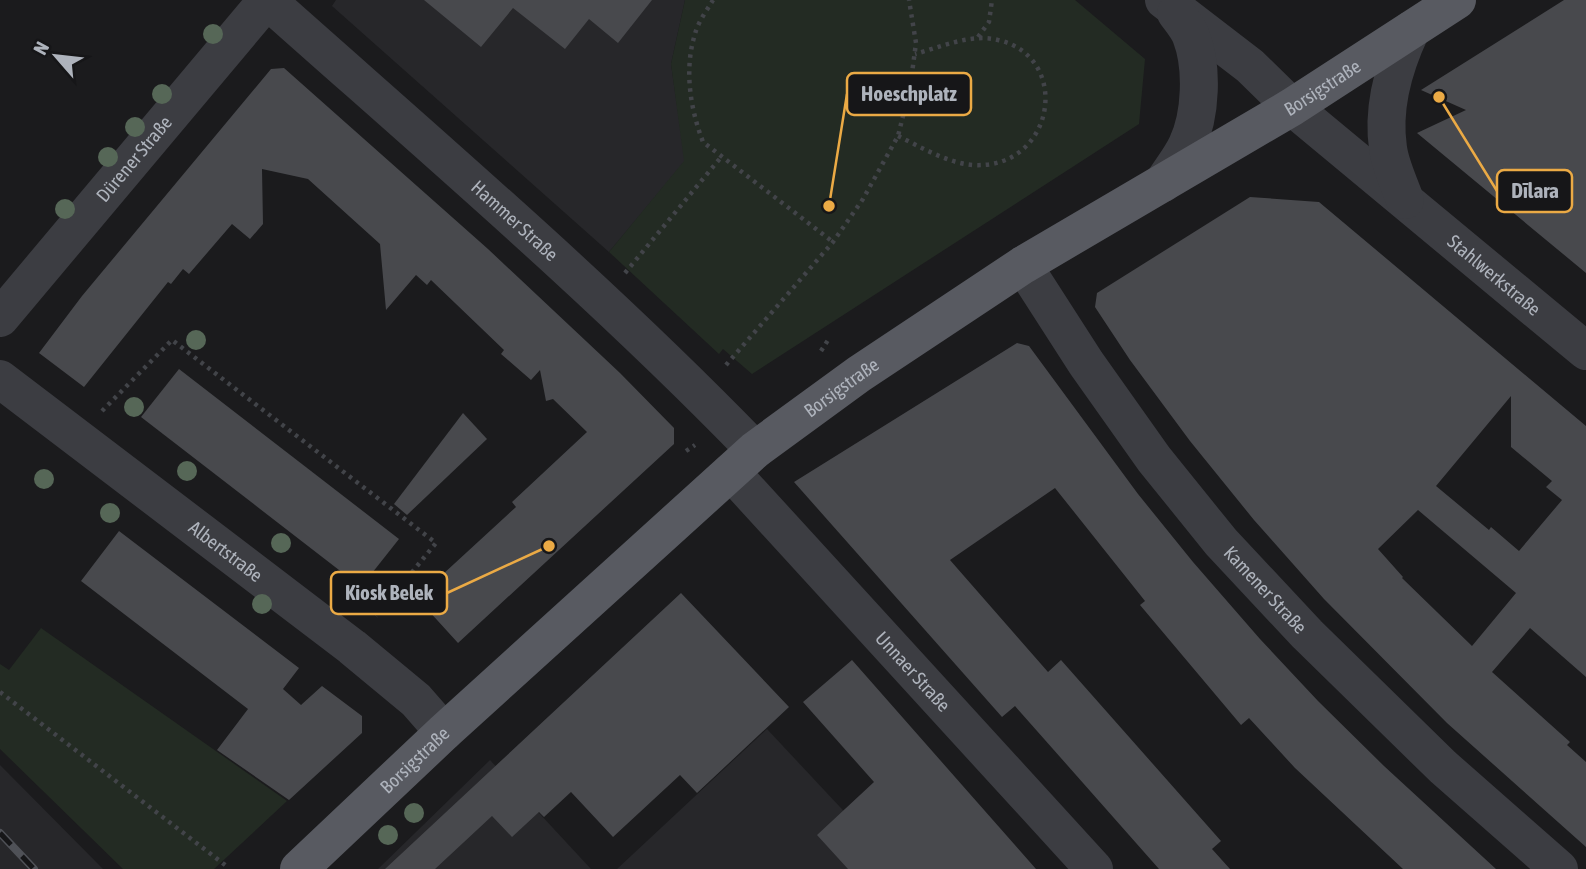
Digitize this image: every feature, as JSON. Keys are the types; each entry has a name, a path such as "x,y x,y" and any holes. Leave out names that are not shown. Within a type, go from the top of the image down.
{"main road":[{"name":"Borsigstraße","path":"299,869 444,732 743,461 859,374 1023,265 1292,107 1457,0"}],"street":[{"name":"Dürener Straße","path":"0,318 267,0"},
{"name":"Hammer Straße","path":"267,0 552,254 701,394 743,461"},
{"name":"Stahlwerkstraße","path":"1168,4 1250,66 1292,107 1586,351"},
{"name":"Stahlwerkstraße","path":"1163,183 1187,144 1198,91 1196,57 1191,34 1168,4"},
{"path":"1405,200 1388,148 1388,100 1394,73 1411,30"},
{"name":"Kamener Straße","path":"1023,265 1086,363 1154,459 1221,542 1307,634 1443,767 1559,869"},
{"name":"Albertstraße","path":"0,379 352,647 416,700 444,732"},
{"name":"Unnaer Straße","path":"743,461 1094,869"}],"path":[{"path":"713,0 695,33 689,75 694,118 703,142 833,242"},
{"path":"721,371 833,242 863,199 898,136 911,89 916,43 909,0"},
{"path":"978,37 989,22 992,0"},
{"path":"898,136 943,157 972,165 999,163 1019,153 1037,136 1045,115 1046,91 1039,71 1024,52 1001,40 978,37 915,54"},
{"path":"622,276 722,156"},
{"path":"79,441 105,407 172,340 436,543 352,647"},
{"path":"0,692 229,868"}],"shaded area":[{"path":"336,0 685,0 671,64 685,161 609,252 332,6"},
{"path":"685,0 1075,0 1145,59 1139,124 752,374 723,349 719,354 609,252 684,161 671,64"},
{"path":"41,628 287,801 214,869 123,869 0,749 0,664 9,670"},
{"path":"767,729 898,869 617,869"},
{"path":"490,760 591,869 378,869"},
{"path":"0,765 103,869 0,869"}],"building":[{"path":"424,0 652,0 618,43 589,19 565,49 513,8 481,47"},
{"path":"1564,0 1586,0 1586,273 1417,133 1466,110 1421,90"},
{"path":"284,68 488,249 620,373 674,428 674,444 458,643 417,598 516,507 512,502 587,432 553,399 546,401 540,370 531,380 501,354 504,350 431,280 427,285 416,275 386,310 380,244 308,179 262,169 263,224 250,239 232,224 189,274 183,269 171,284 168,282 84,387 39,353 82,296 271,69"},
{"path":"1250,197 1319,202 1586,426 1586,677 1530,628 1492,672 1570,742 1567,745 1586,762 1586,847 1447,723 1324,599 1254,520 1190,441 1130,360 1095,307 1097,293","holes":["1511,396 1511,447 1552,481 1546,487 1562,500 1519,551 1436,486","1418,510 1516,593 1472,646 1402,578 1378,549"]},
{"path":"1017,343 1029,346 1138,494 1260,639 1384,766 1496,869 1403,869 1295,768 1249,718 1241,725 1140,605 1145,601 1055,488 950,560 1048,672 1061,660 1221,841 1212,849 1230,869 1159,869 1015,706 1002,717 794,482"},
{"path":"179,369 399,539 361,587 141,417"},
{"path":"463,413 487,439 407,515 394,504"},
{"path":"119,531 299,668 283,689 301,705 322,686 362,716 362,733 289,800 217,750 248,709 81,581"},
{"path":"681,593 789,707 697,793 680,775 613,837 571,792 544,817 539,812 512,837 492,816 435,869 385,869"},
{"path":"852,660 1036,869 848,869 817,835 874,782 803,702"}],"railway":[{"path":"0,833 34,869"}],"place":[{"name":"Dīlara","path":"1439,97"},
{"name":"Hoeschplatz","path":"829,206"},
{"name":"Kiosk Belek","path":"549,546"}]}
